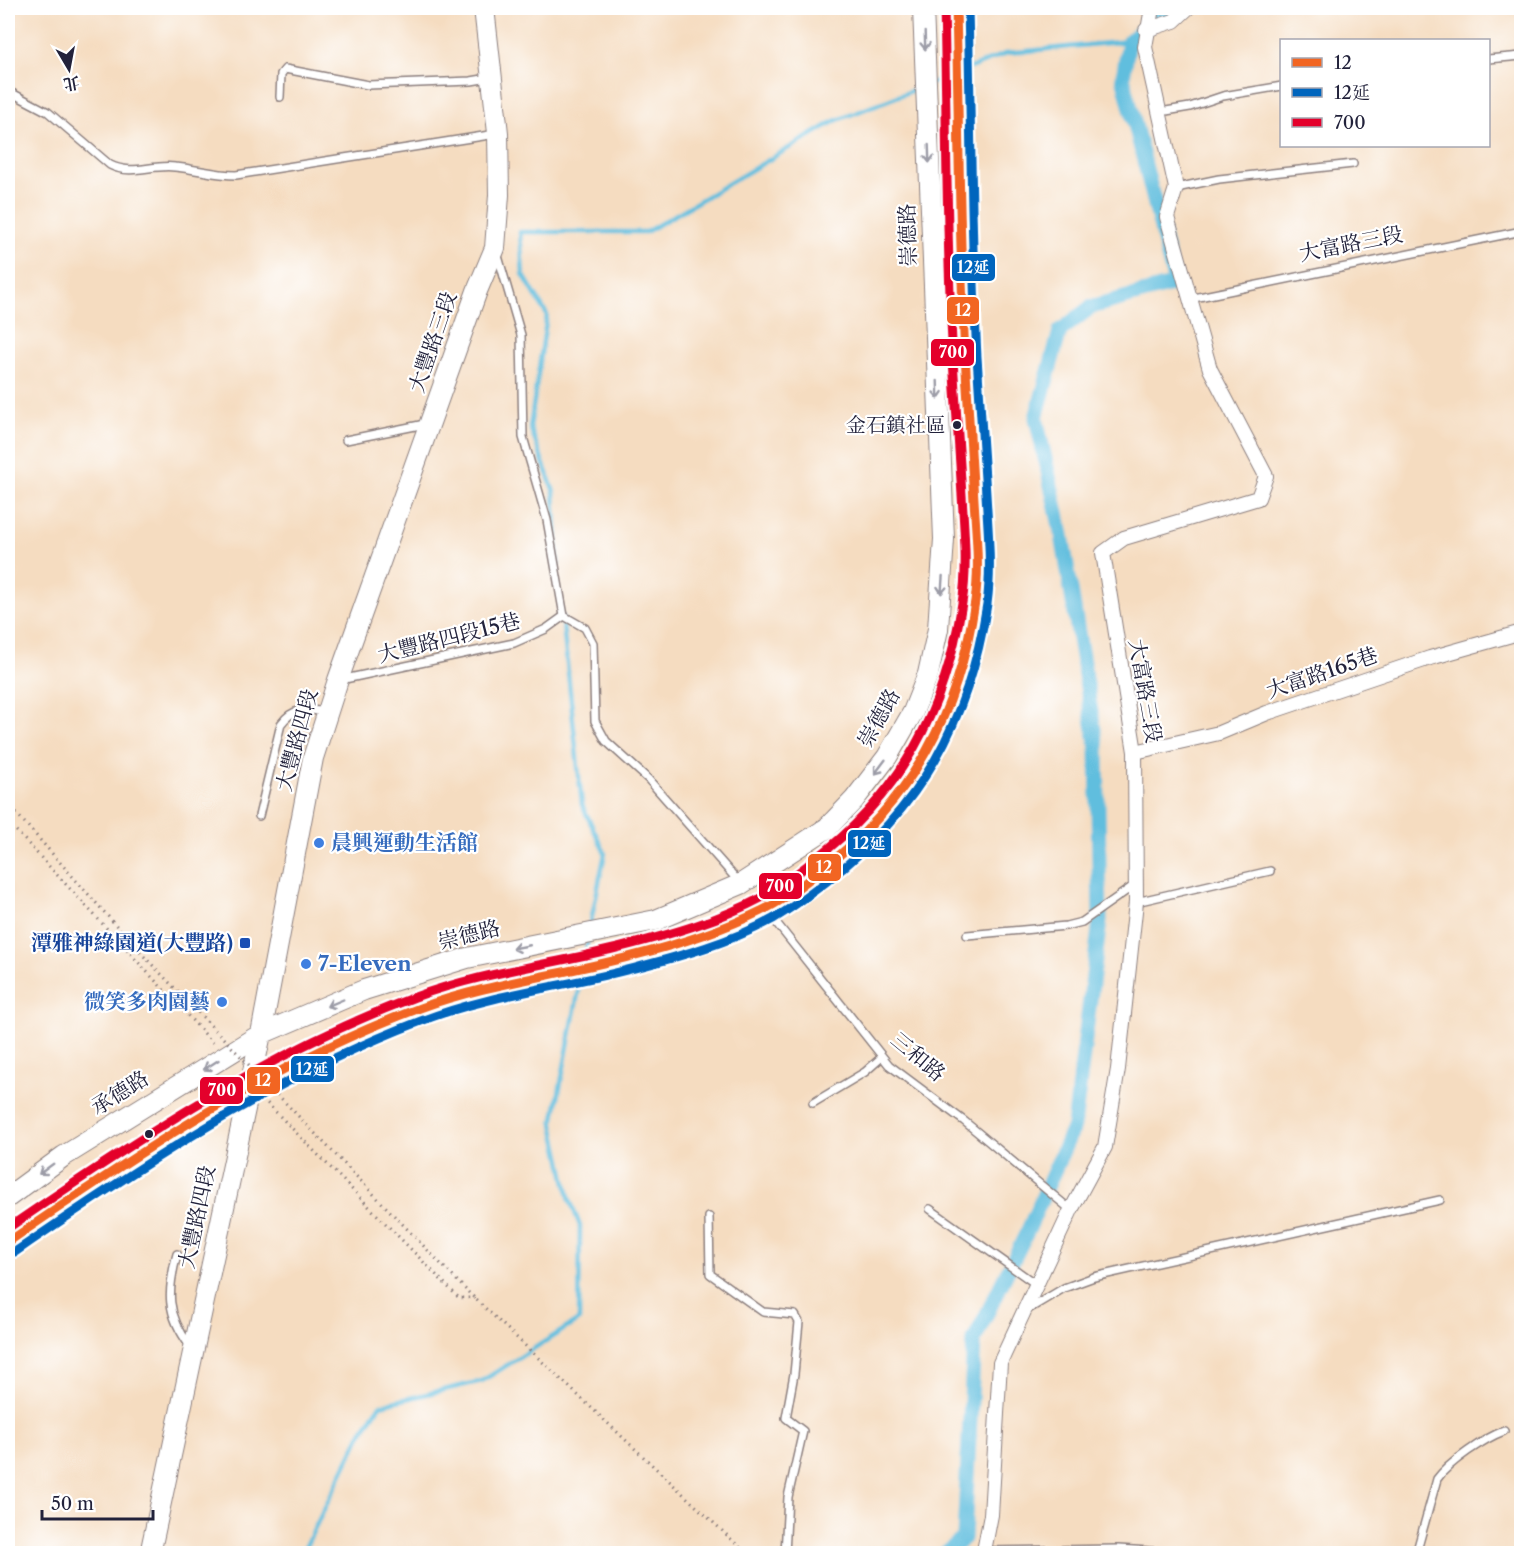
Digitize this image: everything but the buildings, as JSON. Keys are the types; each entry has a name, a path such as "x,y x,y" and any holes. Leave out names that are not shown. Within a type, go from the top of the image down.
{"street":[{"name":"大豐路三段","path":"338,680 477,291 495,248 499,195 498,133 484,8"},
{"name":"崇德路","path":"261,1034 364,990 457,961 656,920 741,884 827,828 854,800 887,757 913,712 928,674 938,628 944,539 923,8"},
{"path":"8,1242 129,1159 250,1088 321,1051 422,1007 657,950 766,909 837,860 873,827 910,785 939,734 969,644 976,595 976,536 963,315 956,8"},
{"name":"大富路三段","path":"983,1552 991,1515 1000,1363 1071,1210 1106,1147 1118,1070 1136,902 1130,888 1135,752 1102,553 1124,538 1258,498 1266,476 1210,369 1167,218 1176,188 1145,47 1146,30 1152,8"},
{"path":"1146,30 1173,21 1188,8"},
{"name":"大富路165巷","path":"1135,752 1219,733 1267,713 1430,658 1521,632"},
{"name":"大豐路四段","path":"150,1554 250,1088 313,758 338,680"},
{"name":"承德路","path":"8,1197 64,1156 261,1034"}],"lane":[{"path":"1490,59 1521,56"},
{"path":"280,97 281,74 285,69 368,85 471,81 492,77"},
{"path":"1160,112 1190,107 1222,96 1280,86"},
{"path":"8,91 48,112 70,128 110,165 120,170 175,167 218,175 236,175 498,133"},
{"path":"1176,188 1219,179 1353,164"},
{"name":"大富路三段","path":"1189,299 1521,231"},
{"path":"495,248 521,335 523,437 547,520 564,616 585,628 593,643 595,721 606,741 648,779 741,884"},
{"path":"346,440 430,423"},
{"name":"大豐路四段15巷","path":"338,680 514,643 546,629 564,616"},
{"path":"259,816 281,724 288,715 305,709 327,712"},
{"path":"1136,902 1270,871"},
{"path":"967,935 1066,926 1082,922 1130,888"},
{"name":"三和路","path":"766,909 882,1057 1071,1210"},
{"path":"813,1103 865,1072 882,1057"},
{"path":"1025,1311 1064,1288 1094,1277 1440,1200"},
{"path":"930,1209 1037,1285"},
{"path":"709,1217 710,1274 763,1312 795,1315 799,1322 794,1374 786,1418 803,1431 788,1497 785,1554"},
{"path":"177,1254 169,1282 170,1306 177,1329 193,1350"},
{"path":"1416,1554 1437,1479 1442,1472 1485,1438 1504,1431"},
{"path":"983,1552 1119,1550 1195,1554"}],"path":[{"path":"8,804 138,950 468,1292 747,1554"}],"waterway":[{"path":"944,1554 964,1538 974,1340 1029,1228 1074,1126 1100,921 1097,748 1062,535 1036,418 1060,331 1091,307 1175,284 1123,77 1129,41 1168,8"},
{"path":"963,71 1007,53 1129,41"},
{"path":"932,83 952,75"},
{"path":"558,565 554,492 530,427 547,315 523,274 520,232 646,232 835,121 921,87"},
{"path":"562,616 582,805 605,853 590,926"},
{"path":"584,962 588,938"},
{"path":"302,1554 361,1434 380,1405 482,1381 579,1320 580,1226 569,1197 553,1124 582,973"}],"transit line":[{"name":"700","path":"8,1228 204,1100 307,1044 361,1019 441,988 599,952 677,931 712,920 761,898 788,881 844,835 871,808 894,779 931,715 944,680 954,643 965,576 949,272 944,8"},
{"name":"12","path":"8,1242 156,1143 207,1112 311,1055 365,1030 446,999 606,963 682,942 730,925 769,907 785,898 853,843 881,815 905,784 926,752 957,681 968,642 977,576 963,312 956,8"},
{"name":"12延","path":"15,1252 211,1124 262,1095 367,1043 421,1021 474,1004 608,975 688,953 740,935 773,919 813,892 859,854 914,793 953,725 967,687 979,647 988,590 989,536 977,357 972,226 968,8"}],"place":[{"name":"金石鎮社區","path":"957,425"},
{"name":"晨興運動生活館","path":"319,843"},
{"name":"潭雅神綠園道(大豐路)","path":"245,943"},
{"name":"7-Eleven","path":"306,964"},
{"name":"微笑多肉園藝","path":"222,1002"}]}
